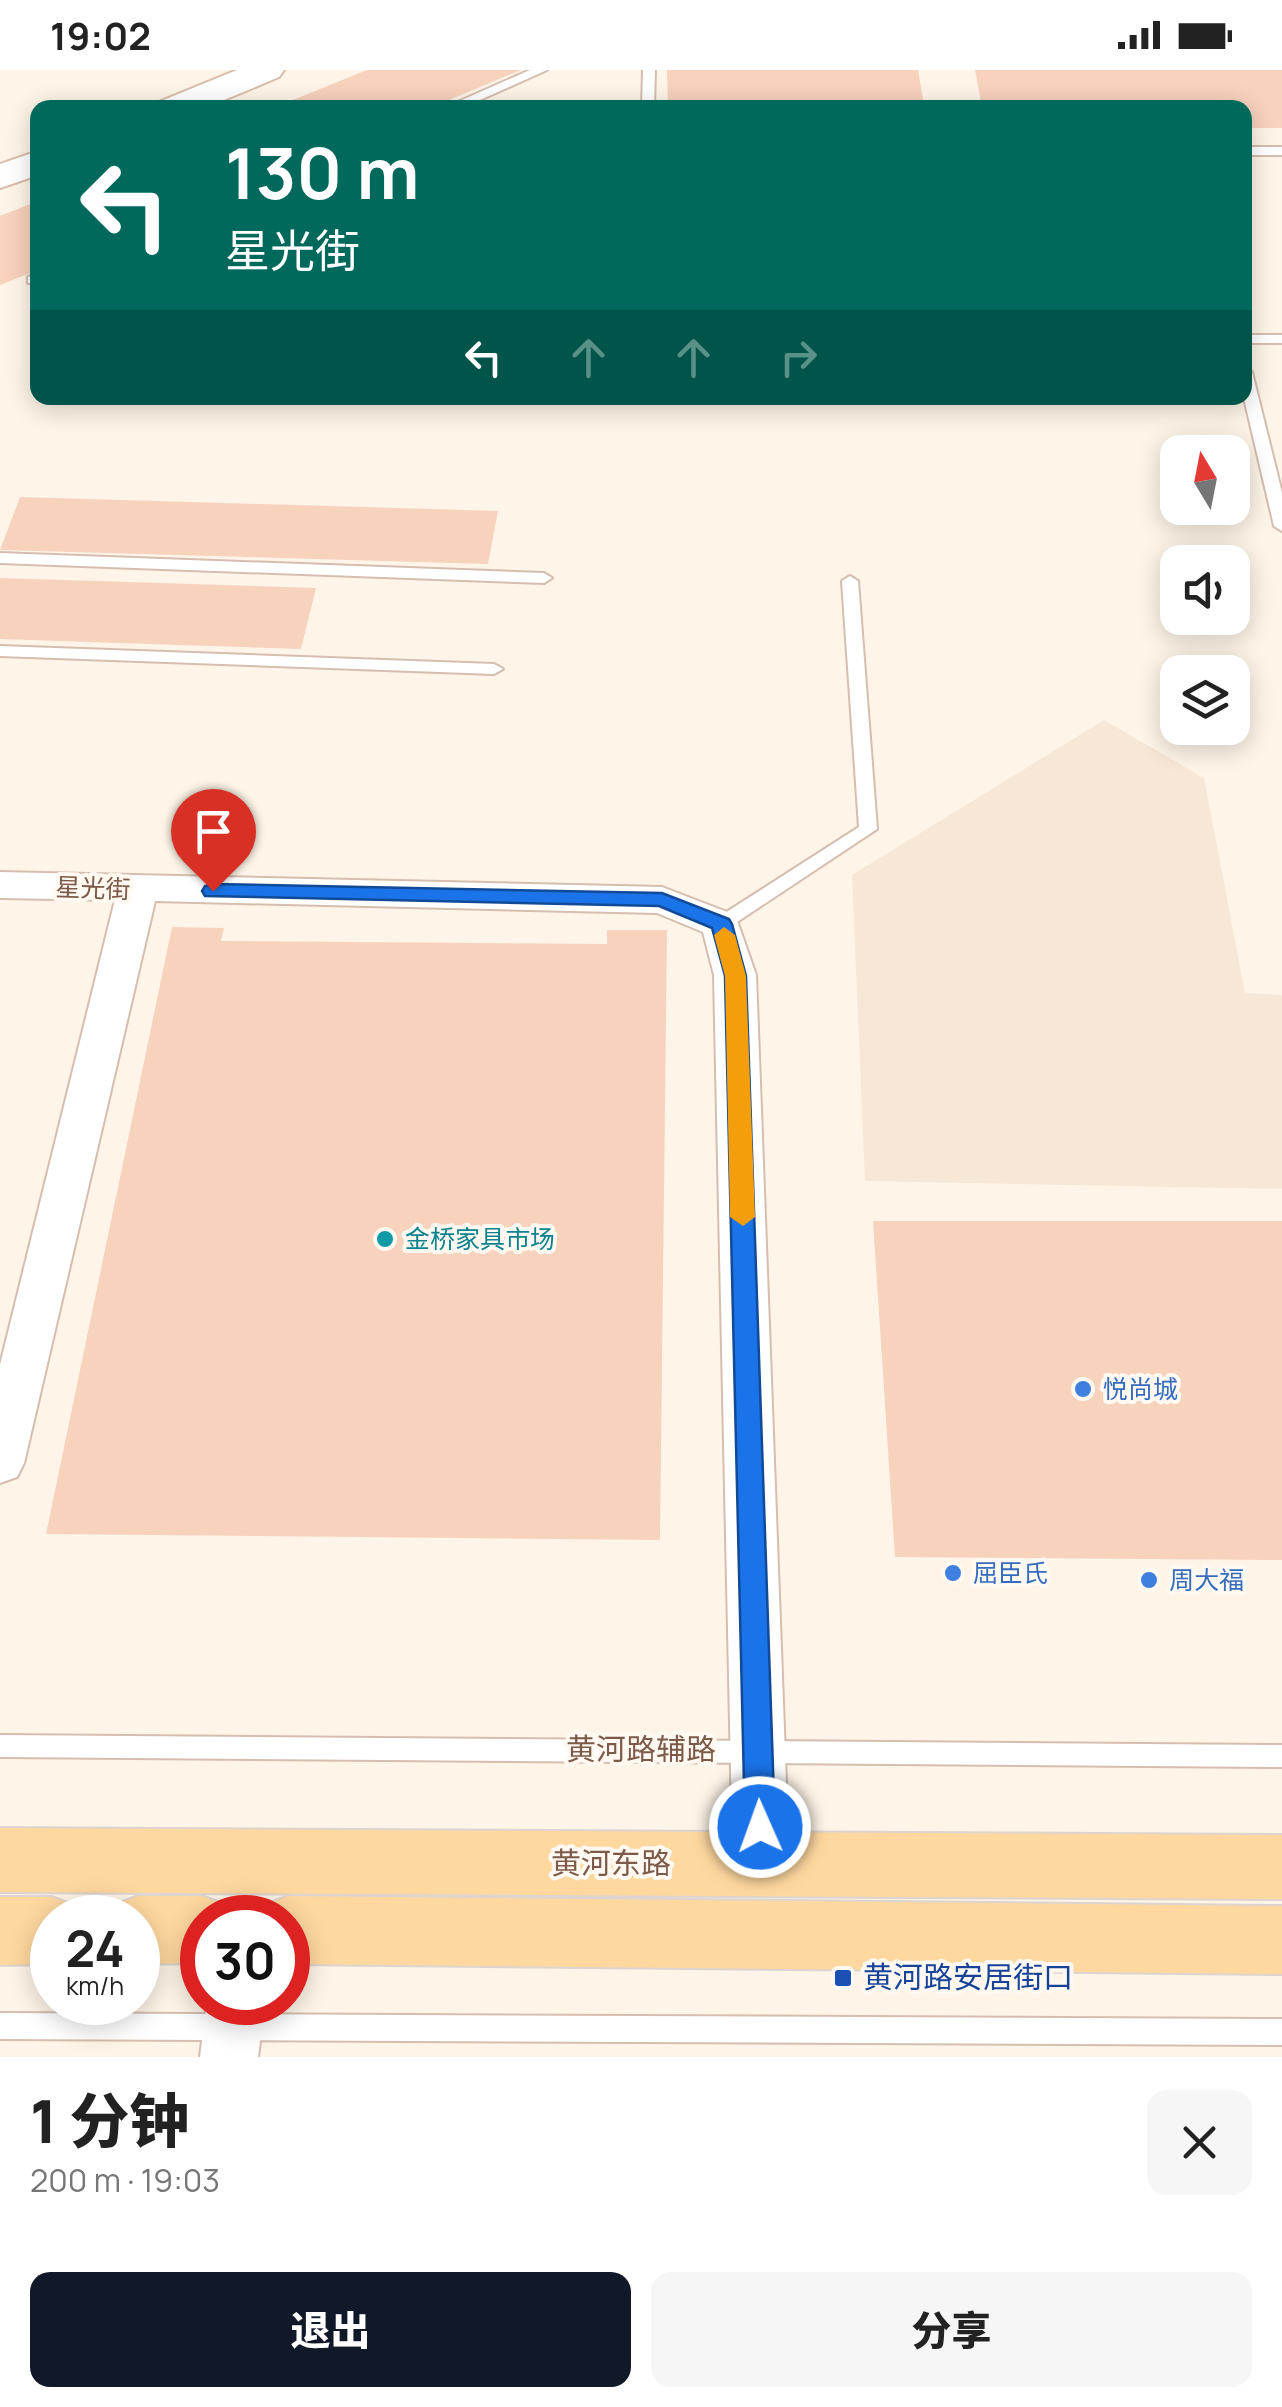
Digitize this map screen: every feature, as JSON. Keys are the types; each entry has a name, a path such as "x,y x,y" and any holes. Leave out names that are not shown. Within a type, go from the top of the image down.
{"main road":[{"name":"黄河东路","path":"0,1860 1282,1866"},
{"path":"310,1930 1282,1940"},
{"path":"0,1931 30,1931"}],"street":[{"path":"193,100 267,70"},
{"path":"0,177 30,165"},
{"name":"星光街","path":"0,885 662,900 722,924"},
{"path":"0,1463 138,889"},
{"path":"722,924 736,976 761,1864"}],"lane":[{"path":"469,100 541,70"},
{"path":"648,100 649,70"},
{"path":"1252,151 1282,151"},
{"path":"1252,338 1282,339"},
{"path":"1252,401 1282,526"},
{"path":"0,558 544,578"},
{"path":"722,924 868,829 850,581"},
{"path":"0,651 494,669"},
{"name":"黄河路辅路","path":"0,1746 1282,1756"},
{"path":"0,2026 1282,2032"}],"shaded area":[{"path":"1104,720 1204,778 1245,993 1282,995 1282,1189 865,1181 852,875"}],"building":[{"path":"367,70 521,70 449,100 293,100"},
{"path":"667,70 918,70 923,100 668,100"},
{"path":"975,70 1282,70 1282,128 1252,128 1252,100 981,100"},
{"path":"30,204 30,273 0,285 0,216"},
{"path":"20,497 498,511 488,564 0,550"},
{"path":"0,578 316,588 301,649 0,639"},
{"name":"金桥家具市场","path":"172,927 224,928 221,941 607,944 607,930 667,930 660,1540 46,1534"},
{"name":"悦尚城","path":"873,1221 1282,1221 1282,1560 895,1557"}],"slow traffic":[{"path":"724,935 736,976 743,1217"}],"place":[{"name":"金桥家具市场","path":"385,1239"},
{"name":"悦尚城","path":"1083,1389"},
{"name":"屈臣氏","path":"953,1573"},
{"name":"周大福","path":"1149,1580"},
{"name":"黄河路安居街口","path":"843,1978"}],"route":[{"path":"213,891 662,900 722,924 736,976 760,1827"}]}
